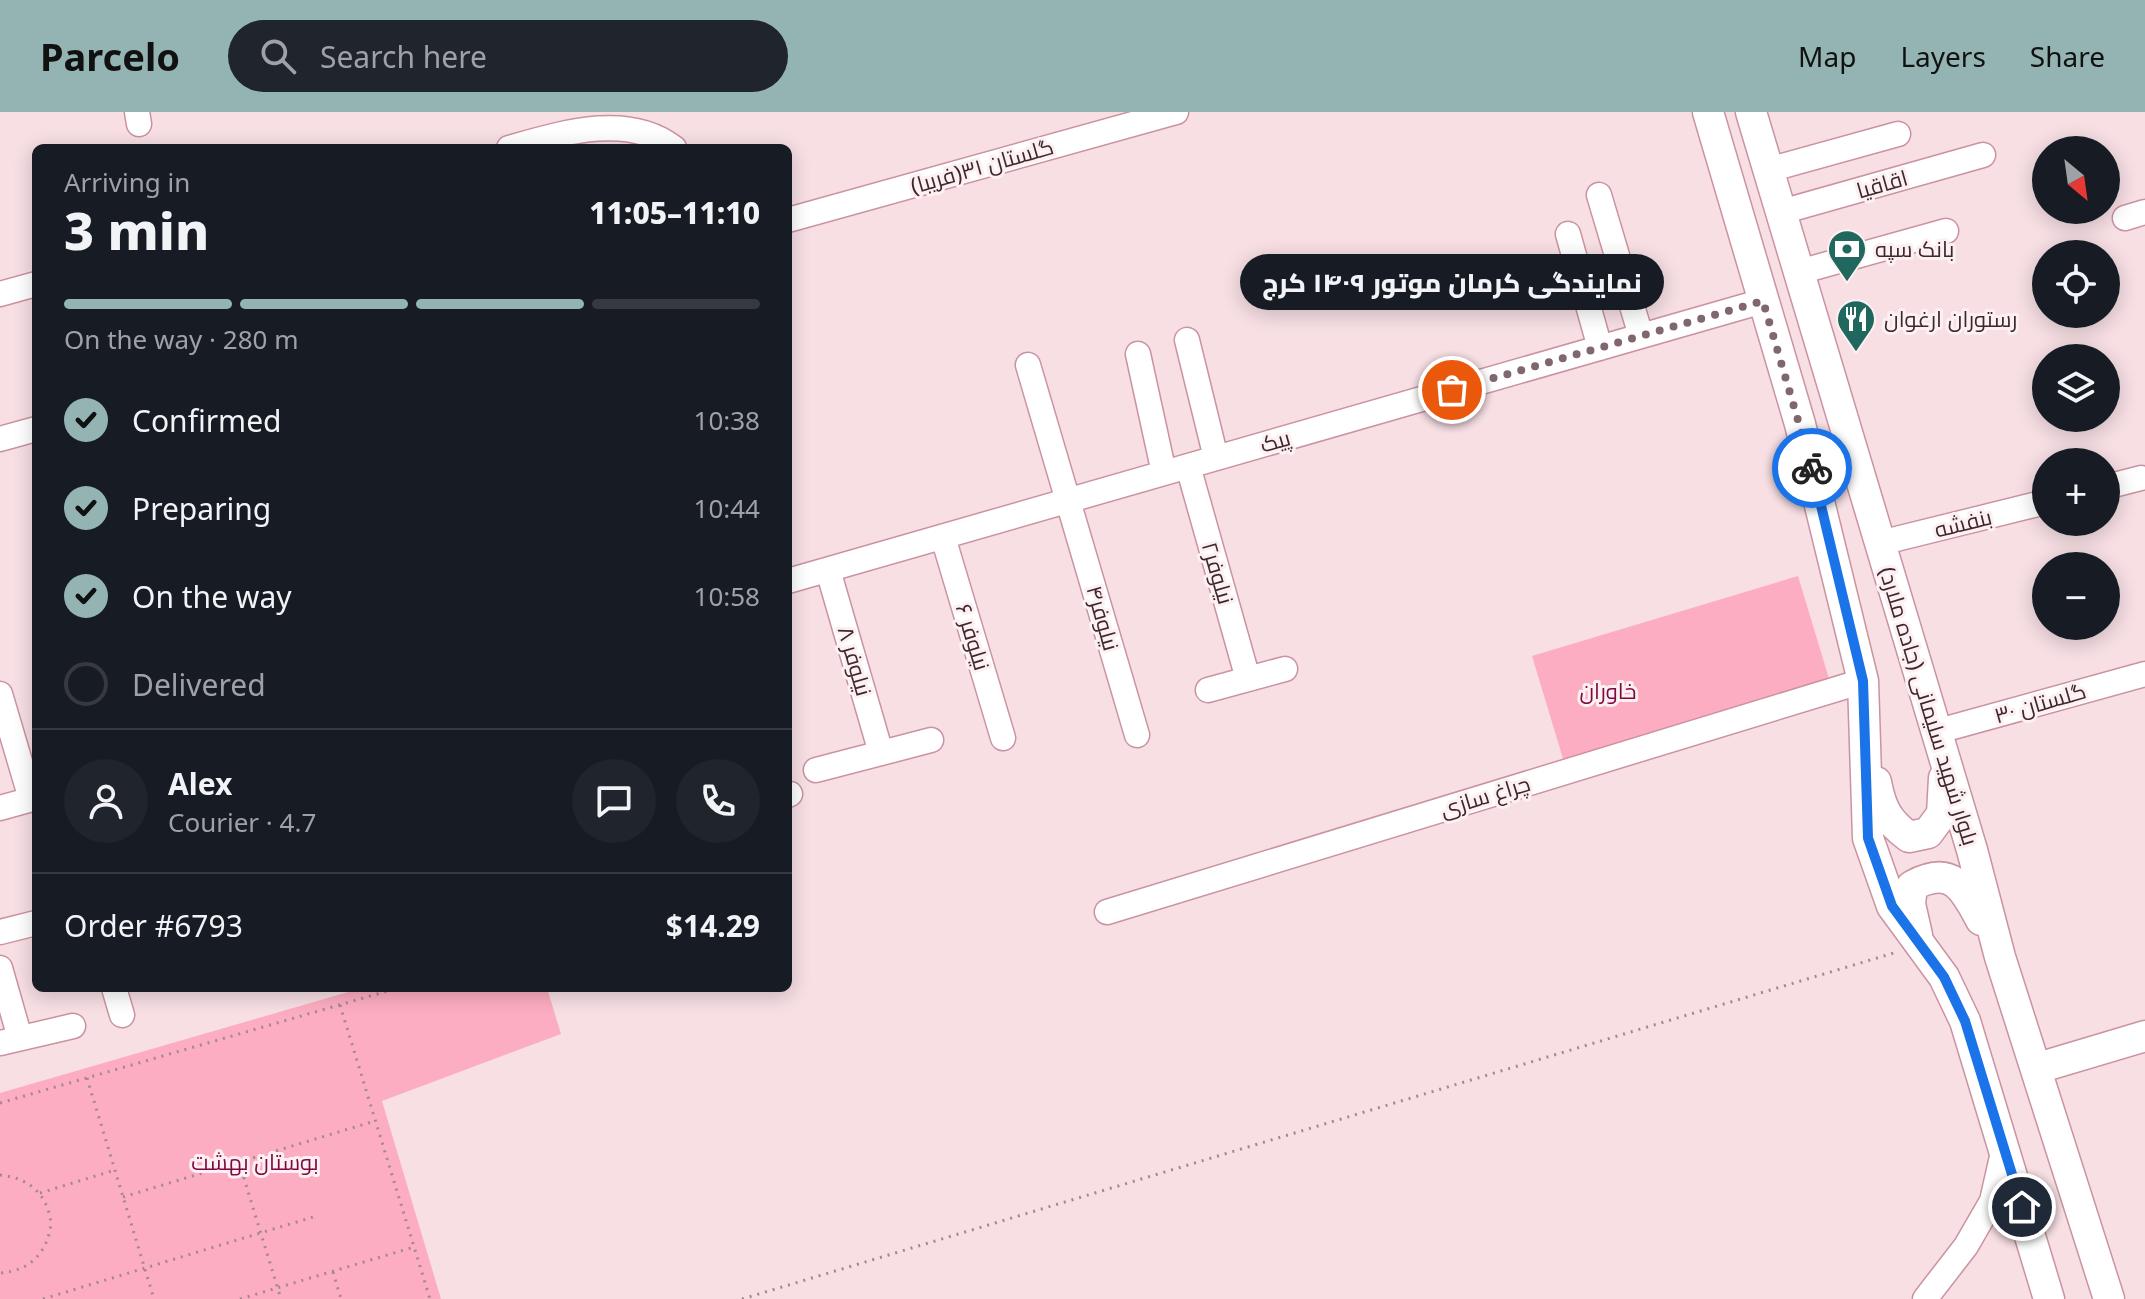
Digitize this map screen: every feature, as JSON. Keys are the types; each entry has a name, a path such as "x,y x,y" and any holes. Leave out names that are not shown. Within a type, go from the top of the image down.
{"main road":[{"path":"1708,112 1800,424 1863,681 1868,838 1892,906 1944,977 1965,1021 2049,1299"},
{"name":"بلوار شهید سلیمانی (جاده ملارد)","path":"1751,112 1972,850 2000,957 2038,1068 2109,1299"},
{"path":"1867,736 1881,810 1893,826 1909,837 1928,833 1942,814 1945,767"},
{"path":"1920,946 1910,904 1912,886 1930,876 1952,879 1970,898 2000,957"},
{"path":"2038,1068 2145,1036"}],"street":[{"name":"گلستان ۳۱(فریبا)","path":"792,219 1176,112"},
{"path":"523,144 600,122 638,125 670,144"},
{"path":"1768,170 1898,134"},
{"name":"اقاقیا","path":"1781,212 1983,155"},
{"path":"1599,195 1641,336"},
{"path":"1799,272 1946,231"},
{"path":"1568,234 1600,348"},
{"path":"0,294 32,285"},
{"name":"پیک","path":"792,580 1763,301"},
{"path":"1187,340 1216,458"},
{"path":"1138,354 1164,473"},
{"name":"نیلوفر۴","path":"1028,365 1137,735"},
{"path":"0,439 32,430"},
{"name":"نیلوفر۲","path":"1188,466 1248,679"},
{"path":"2120,483 2141,478"},
{"name":"بنفشه","path":"1880,543 2032,505"},
{"name":"نیلوفر ۶","path":"943,537 1003,738"},
{"name":"نیلوفر ۸","path":"828,570 881,753"},
{"path":"1208,690 1285,669"},
{"name":"گلستان ۳۰","path":"1935,732 2145,674"},
{"name":"چراغ سازی","path":"1107,912 1863,681"},
{"path":"0,694 32,796"},
{"path":"816,770 931,740"},
{"path":"0,808 32,799"},
{"path":"0,932 32,924"},
{"path":"0,968 10,1041 73,1026"},
{"path":"115,992 122,1015"},
{"path":"1925,1299 1966,1246 1992,1201 2004,1146"},
{"path":"1943,1299 1953,1299"}],"path":[{"path":"742,1299 1920,946"},
{"path":"0,1103 384,992"},
{"path":"340,1005 430,1299"},
{"path":"87,1078 154,1299"},
{"path":"123,1197 375,1121"},
{"path":"239,1162 281,1299"},
{"path":"40,1193 115,1170"},
{"path":"0,1175 22,1180 40,1193 51,1224 46,1246 31,1263 0,1273"},
{"path":"43,1299 313,1217"},
{"path":"240,1299 414,1247"},
{"path":"332,1271 341,1299"}],"green space":[{"name":"خاوران","path":"1798,576 1830,682 1564,762 1532,656"},
{"name":"بوستان بهشت","path":"348,992 548,992 561,1034 382,1101 441,1299 0,1299 0,1093"}],"way so far":[{"path":"1452,390 1763,301 1812,468"}],"place":[{"name":"بانک سپه","path":"1847,283"},
{"name":"رستوران ارغوان","path":"1856,353"},
{"name":"نمایندگی کرمان موتور ۱۴۰۹ کرج","path":"1452,390"}],"route":[{"path":"1812,468 1863,681 1868,838 1892,906 1944,977 1965,1021 2022,1207"}]}
